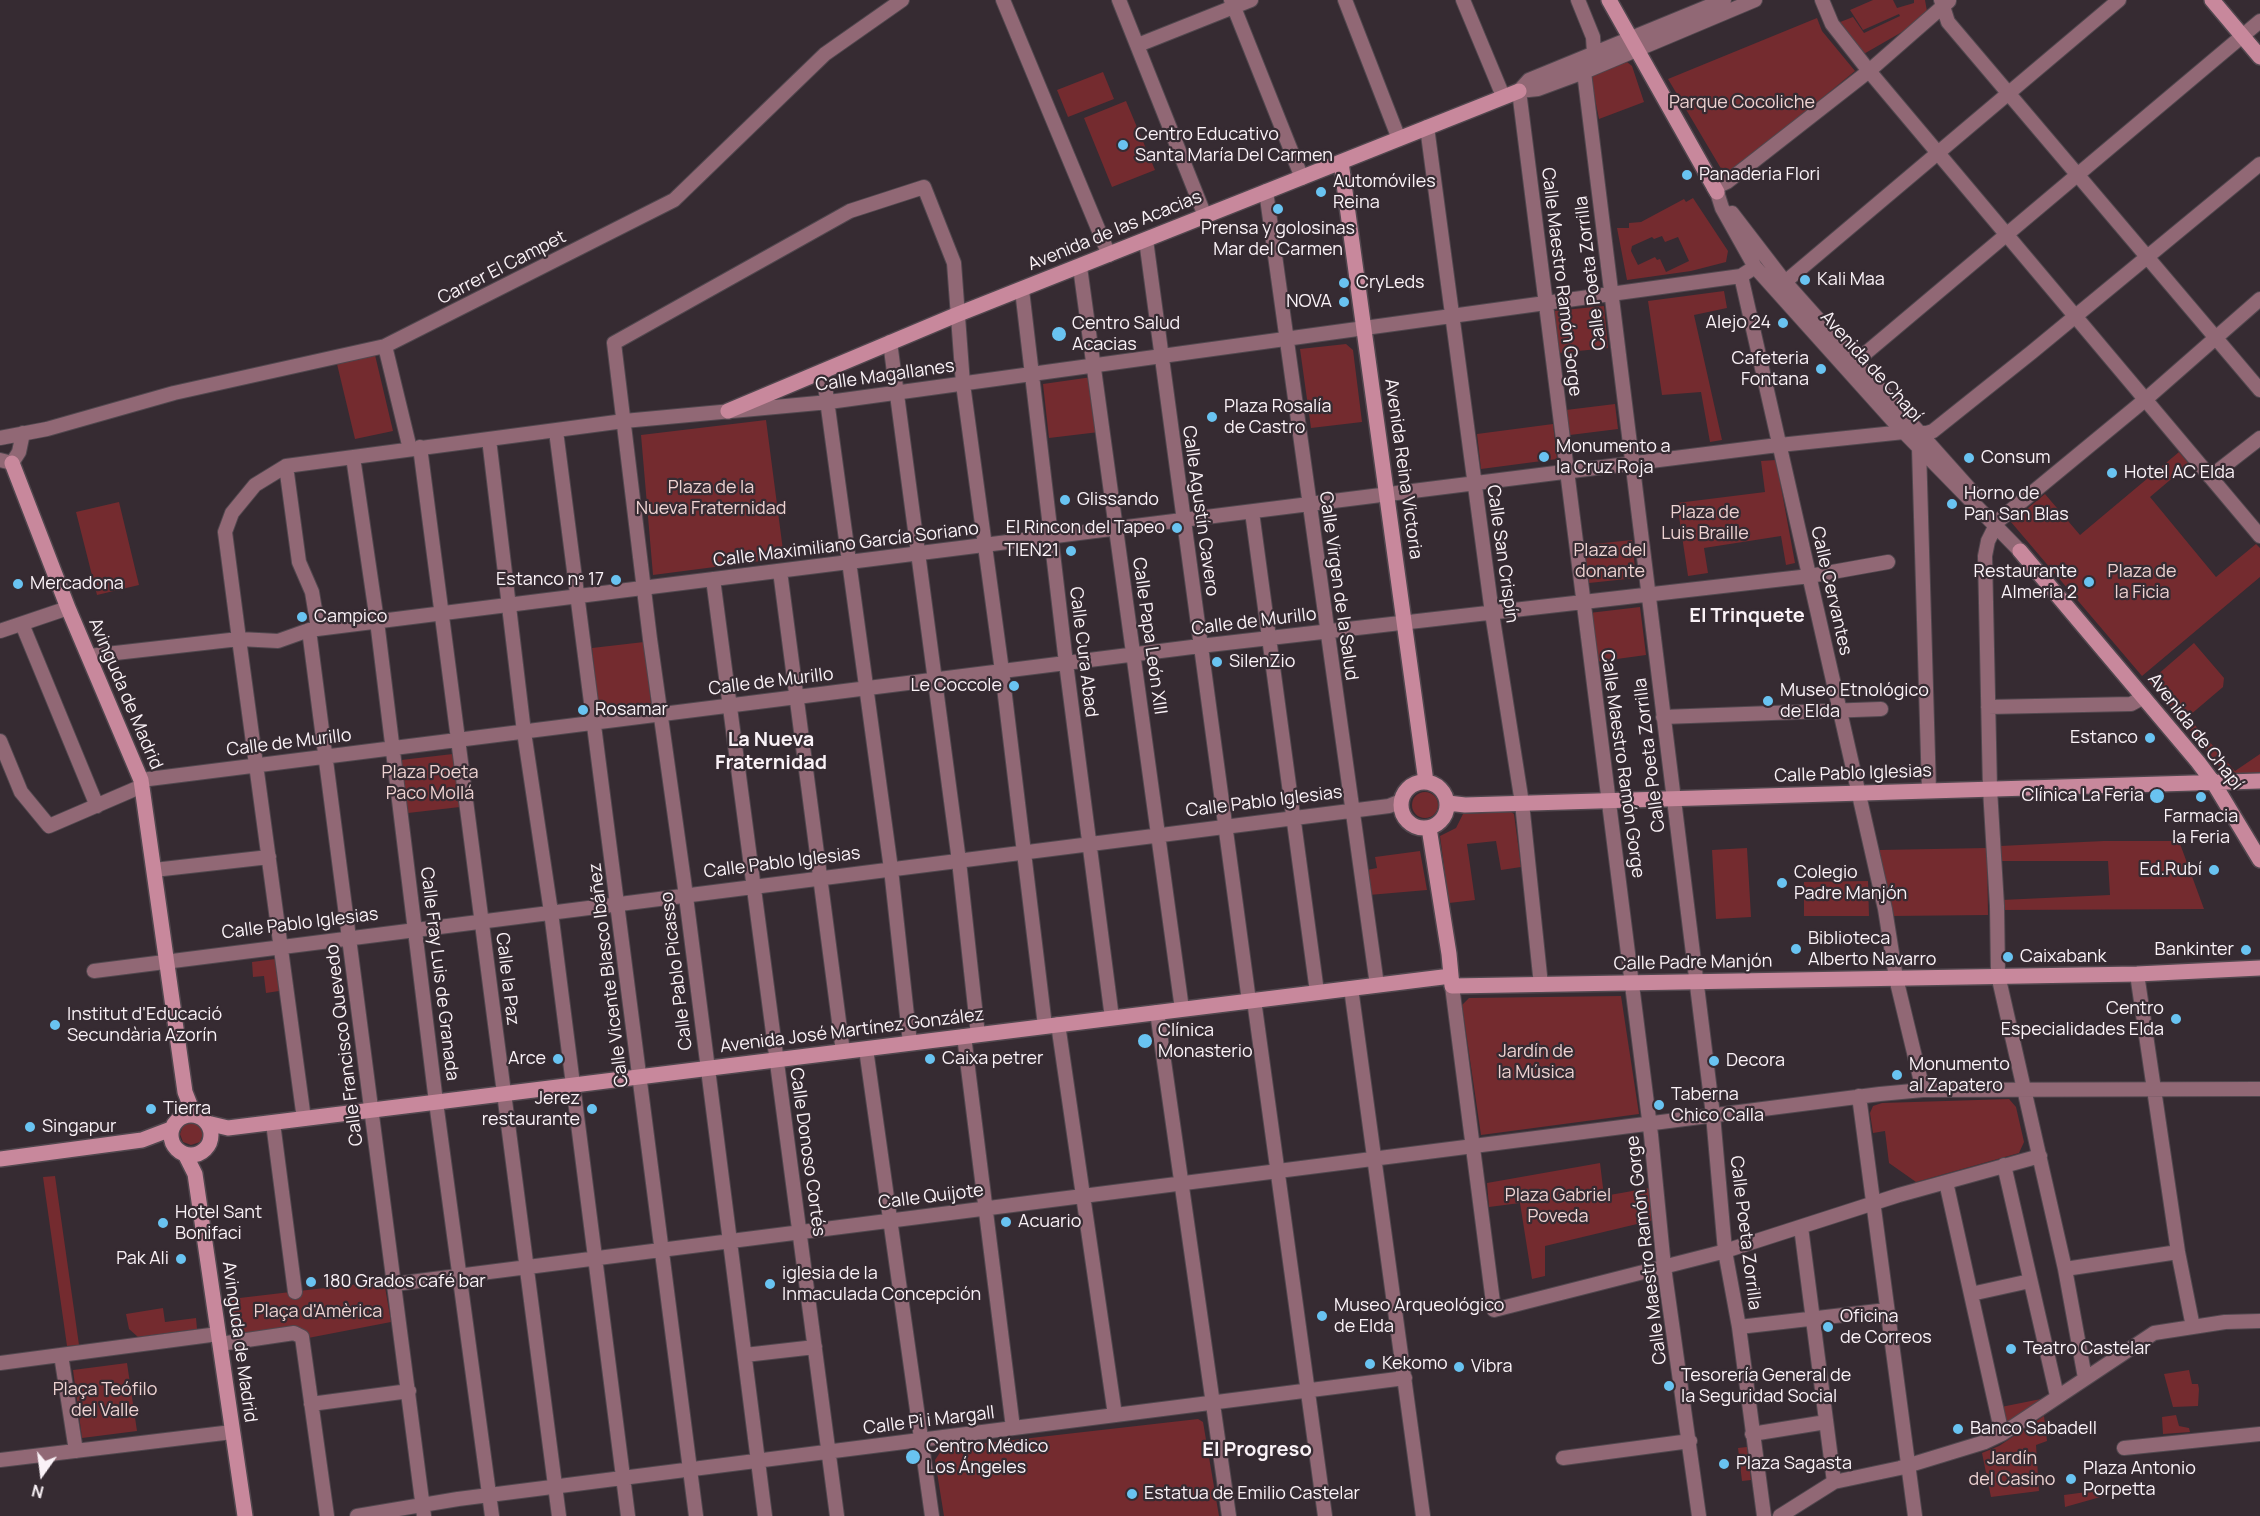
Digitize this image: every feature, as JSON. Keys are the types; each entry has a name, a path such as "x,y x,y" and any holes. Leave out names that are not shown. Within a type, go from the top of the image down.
{"street":[{"name":"Carrer El Campet","path":"0,438 46,429 174,393 385,346 675,200 825,54 902,0"},
{"path":"1003,0 1109,255"},
{"path":"1119,0 1205,216"},
{"path":"1138,45 1232,3 1251,0"},
{"path":"1345,0 1399,139"},
{"path":"1463,0 1503,96"},
{"path":"1578,0 1593,37 1594,53"},
{"path":"1634,44 1724,0"},
{"path":"1634,44 1755,0"},
{"path":"1822,0 1832,24 1869,71 1940,151 2260,536"},
{"path":"1785,282 2119,0"},
{"path":"2212,0 2260,57"},
{"path":"1945,2 1948,22 2213,338 2260,390"},
{"path":"1715,190 1869,71 1945,2"},
{"path":"1232,3 1302,178"},
{"name":"Avenida de Chapí","path":"1613,7 1715,190 1722,208 1755,267 1904,432"},
{"path":"1849,354 1860,357 2076,173 2260,21"},
{"name":"Avenida de las Acacias","path":"1519,91 1529,80 1594,53 1634,44"},
{"name":"Avenida de las Acacias","path":"728,411 890,342 1503,96 1538,89 1584,72 1634,44"},
{"name":"Calle Poeta Zorrilla","path":"1584,72 1713,1115 1725,1251 1739,1327 1752,1434"},
{"name":"Calle Maestro Ramón Gorge","path":"1519,91 1649,1123 1664,1267 1690,1441"},
{"name":"Calle San Crispín","path":"1427,128 1450,316 1492,613 1522,803 1541,985"},
{"name":"Avenida Reina Victoria","path":"1341,162 1406,622 1426,782"},
{"path":"1929,791 1920,441 2260,164"},
{"name":"Calle Pablo Picasso","path":"765,1516 686,894 660,715 614,343 850,211 924,187 954,263 958,292 957,315"},
{"name":"Avenida de Chapí","path":"1715,190 1785,282 1849,354 1920,441 2020,551 2144,697 2213,782 2260,860"},
{"name":"Calle Virgen de la Salud","path":"1266,191 1308,505 1377,985"},
{"name":"Calle Agustín Cavero","path":"1146,240 1200,646 1277,1171 1324,1516"},
{"name":"Calle Papa León XIII","path":"1080,267 1182,1009"},
{"path":"1741,276 1755,267"},
{"name":"Calle Magallanes","path":"286,466 624,421 830,402 1741,276"},
{"name":"Calle Cervantes","path":"1741,276 1885,909 1896,978 1923,1090"},
{"name":"Calle Cura Abad","path":"1022,290 1066,663 1112,1018"},
{"path":"2085,1378 2065,1269 1998,975 1997,906 1990,789 1985,556 1996,524 2146,399 2260,298"},
{"path":"957,315 963,384 1002,671 1023,853 1083,1196 1115,1415"},
{"path":"890,342 959,861 986,1208 1013,1428"},
{"name":"Calle la Paz","path":"385,346 415,448 442,613 559,1516"},
{"path":"823,371 830,402 849,562 891,869 910,1043"},
{"path":"1869,436 1879,420 1870,396"},
{"name":"Calle Vicente Blasco Ibáñez","path":"556,431 619,903 639,1077 696,1516"},
{"name":"Calle Maximiliano García Soriano","path":"89,656 239,639 278,641 313,629 1387,496 1778,445 1904,432 1920,441"},
{"name":"Avinguda de Madrid","path":"23,433 19,452 6,462 142,783 185,1092 185,1130 195,1174 245,1516"},
{"path":"2210,477 2260,438"},
{"path":"489,439 524,732 574,1085 628,1516"},
{"name":"Calle Fray Luis de Granada","path":"353,457 377,621 436,1102 492,1516"},
{"path":"286,466 255,485 232,513 225,532 304,1119"},
{"name":"Calle Francisco Quevedo","path":"286,466 299,562 312,592 313,629 326,756 370,1111 424,1510"},
{"path":"1252,512 1317,992"},
{"name":"Calle de Murillo","path":"0,741 21,792 49,826 97,806 142,783 256,765 1134,654 1810,576 1888,562"},
{"path":"780,571 843,1052"},
{"name":"Calle Donoso Cortés","path":"713,579 837,1516"},
{"path":"0,631 68,608"},
{"path":"22,624 97,806"},
{"path":"1988,707 2131,704 2144,697"},
{"path":"1663,717 1881,709"},
{"name":"Calle Pablo Iglesias","path":"1448,803 1465,805 2260,781"},
{"path":"1426,782 1438,786 1448,803 1444,818 1429,828 1422,828 1408,822 1404,816 1401,801 1407,789 1426,782"},
{"name":"Calle Pablo Iglesias","path":"94,971 686,894 1293,819 1389,806 1401,801"},
{"path":"1429,828 1494,1310 1725,1251 1872,1204 2040,1156"},
{"path":"154,870 269,857"},
{"name":"Calle Padre Manjón","path":"1451,981 1541,985 1631,985 1998,975 2137,974 2260,968"},
{"path":"2137,974 2156,1089 2178,1252 2193,1327"},
{"name":"Avenida José Martínez González","path":"228,1128 1317,992 1377,985 1451,981"},
{"path":"1351,988 1424,1516"},
{"path":"1157,1012 1229,1516"},
{"path":"866,1049 932,1516"},
{"name":"Calle Quijote","path":"395,1284 1859,1096 1923,1090 2260,1089"},
{"path":"1859,1096 1915,1516"},
{"path":"266,1124 295,1292"},
{"path":"0,1159 145,1139 185,1130 228,1128"},
{"path":"185,1130 210,1139 228,1128"},
{"path":"185,1130 201,1152"},
{"name":"Avinguda de Madrid","path":"195,1174 201,1152 210,1139"},
{"path":"2004,1166 2057,1396"},
{"path":"1946,1182 2002,1434"},
{"path":"1801,1227 1833,1482"},
{"path":"2065,1269 2178,1252"},
{"path":"1971,1294 2030,1281"},
{"path":"1739,1327 1887,1310"},
{"path":"1780,1516 1833,1482 1909,1466 1985,1442 2002,1434 2154,1333 2225,1322 2260,1321"},
{"path":"0,1363 61,1354 294,1333 302,1337 327,1516"},
{"path":"745,1355 815,1347"},
{"path":"61,1354 75,1451"},
{"name":"Calle Pi i Margall","path":"357,1516 424,1510 458,1499 1405,1378"},
{"path":"311,1404 409,1390"},
{"path":"1764,1516 1752,1434 1826,1422"},
{"path":"0,1460 232,1432"},
{"path":"2124,1448 2260,1434"},
{"path":"1563,1458 1690,1441 1698,1509"}],"green space":[{"path":"1873,0 1893,0 1897,8 1914,3 1914,0 1925,0 1928,17 1862,55 1835,24 1853,17 1864,33 1900,16 1899,14 1863,30 1850,10"},
{"name":"Parque Cocoliche","path":"1817,18 1822,31 1855,71 1726,177 1668,79"},
{"path":"1627,62 1632,66 1644,102 1599,119 1590,74"},
{"path":"1103,72 1114,99 1068,117 1057,90"},
{"path":"1126,101 1155,170 1112,187 1084,118"},
{"path":"1693,198 1728,251 1726,262 1691,271 1627,280 1617,228 1629,228 1629,223 1641,222 1684,199 1686,202","holes":["1662,236 1665,242 1678,237 1689,261 1666,272 1660,259 1657,260 1655,257 1638,265 1631,251 1632,246 1652,237 1654,239"]},
{"path":"1724,291 1727,308 1694,315 1722,440 1710,442 1701,392 1662,395 1648,301"},
{"path":"1604,306 1608,348 1558,353 1554,311"},
{"path":"1346,344 1353,350 1362,422 1311,428 1300,349"},
{"path":"375,355 393,431 355,439 337,364"},
{"path":"1092,377 1099,432 1049,438 1043,384"},
{"path":"1615,404 1618,429 1570,435 1566,410"},
{"name":"Plaza de la Nueva Fraternidad","path":"766,420 784,558 653,575 641,435"},
{"path":"1553,424 1557,459 1481,469 1477,434"},
{"name":"Plaza de la Ficia","path":"2179,452 2189,464 2150,497 2216,577 2256,544 2260,548 2260,577 2142,676 2011,522 2045,494 2080,535"},
{"name":"Plaza de Luis Braille","path":"1776,460 1795,563 1786,565 1781,536 1704,548 1708,573 1688,576 1677,503 1765,492 1761,461"},
{"path":"119,502 139,585 97,595 76,512"},
{"name":"Plaza del donante","path":"1632,540 1636,578 1589,583 1584,545"},
{"path":"1640,607 1646,655 1595,662 1589,613"},
{"path":"644,642 651,703 599,710 592,648"},
{"path":"2194,643 2224,678 2223,687 2183,721 2149,682"},
{"path":"2194,724 2235,771 2260,754 2260,776 2227,776 2189,729"},
{"name":"Plaza Poeta Paco Mollá","path":"453,754 460,807 408,813 401,760"},
{"path":"1425,792 1434,796 1438,805 1434,814 1425,818 1416,814 1412,805 1416,796"},
{"path":"1511,812 1514,814 1521,867 1501,870 1496,841 1467,844 1475,900 1449,903 1440,836 1456,828 1463,814"},
{"path":"2104,841 2179,841 2204,909 2001,910 2001,900 2110,895 2108,861 2001,861 2000,846"},
{"path":"1747,848 1751,917 1716,919 1712,850"},
{"path":"1987,848 1988,915 1893,916 1879,850"},
{"path":"1420,851 1427,890 1369,895 1367,870 1377,868 1375,857"},
{"path":"1868,881 1869,916 1804,916 1804,882"},
{"path":"275,959 279,991 266,993 264,976 253,977 252,962"},
{"name":"Jardín de la Música","path":"1621,996 1639,1114 1481,1135 1462,1005 1469,998"},
{"path":"2009,1099 2016,1107 2024,1142 2019,1153 1916,1182 1889,1163 1885,1131 1873,1133 1870,1113 1873,1106 1882,1103"},
{"path":"191,1122 199,1125 203,1134 200,1142 191,1145 183,1142 180,1134 183,1126"},
{"name":"Plaza Gabriel Poveda","path":"1600,1163 1604,1196 1655,1187 1658,1219 1545,1246 1545,1276 1532,1279 1520,1203 1489,1207 1487,1183"},
{"path":"55,1176 79,1345 67,1346 43,1177"},
{"name":"Plaça d'Amèrica","path":"384,1281 391,1322 308,1338 297,1327 235,1335 231,1299"},
{"path":"163,1308 165,1322 196,1318 197,1329 138,1337 129,1329 126,1314"},
{"name":"Plaça Teófilo del Valle","path":"127,1363 137,1431 82,1438 73,1370"},
{"path":"2189,1370 2192,1384 2198,1384 2198,1406 2173,1407 2164,1374"},
{"path":"2046,1398 2006,1426 2001,1407"},
{"path":"2176,1415 2179,1426 2189,1428 2190,1432 2163,1434 2162,1417"},
{"name":"Jardín del Casino","path":"2044,1416 2047,1441 2036,1445 2039,1491 1991,1497 1982,1453 1999,1446"},
{"path":"1198,1419 1203,1422 1219,1516 944,1516 935,1460 943,1448"},
{"path":"1747,1447 1751,1480 1742,1481 1738,1448"},
{"path":"2102,1490 2104,1496 2065,1507 2064,1495"}],"place":[{"name":"Centro Educativo Santa María Del Carmen","path":"1123,145"},
{"name":"Panaderia Flori","path":"1687,175"},
{"name":"Automóviles Reina","path":"1321,192"},
{"name":"Prensa y golosinas Mar del Carmen","path":"1278,209"},
{"name":"Kali Maa","path":"1805,280"},
{"name":"CryLeds","path":"1344,283"},
{"name":"NOVA","path":"1344,302"},
{"name":"Alejo 24","path":"1783,323"},
{"name":"Centro Salud Acacias","path":"1059,334"},
{"name":"Cafeteria Fontana","path":"1821,369"},
{"name":"Plaza Rosalía de Castro","path":"1212,417"},
{"name":"Monumento a la Cruz Roja","path":"1544,457"},
{"name":"Consum","path":"1969,458"},
{"name":"Hotel AC Elda","path":"2112,473"},
{"name":"Glissando","path":"1065,500"},
{"name":"Horno de Pan San Blas","path":"1952,504"},
{"name":"El Rincon del Tapeo","path":"1177,528"},
{"name":"TIEN21","path":"1071,551"},
{"name":"Estanco nº 17","path":"616,580"},
{"name":"Restaurante Almeria 2","path":"2089,582"},
{"name":"Mercadona","path":"18,584"},
{"name":"Campico","path":"302,617"},
{"name":"SilenZio","path":"1217,662"},
{"name":"Le Coccole","path":"1014,686"},
{"name":"Museo Etnológico de Elda","path":"1768,701"},
{"name":"Rosamar","path":"583,710"},
{"name":"Estanco","path":"2150,738"},
{"name":"Clínica La Feria","path":"2157,796"},
{"name":"Farmacia la Feria","path":"2201,797"},
{"name":"Ed.Rubí","path":"2214,870"},
{"name":"Colegio Padre Manjón","path":"1782,883"},
{"name":"Biblioteca Alberto Navarro","path":"1796,949"},
{"name":"Bankinter","path":"2246,950"},
{"name":"Caixabank","path":"2008,957"},
{"name":"Centro Especialidades Elda","path":"2176,1019"},
{"name":"Institut d'Educació Secundària Azorín","path":"55,1025"},
{"name":"Clínica Monasterio","path":"1145,1041"},
{"name":"Arce","path":"558,1059"},
{"name":"Caixa petrer","path":"930,1059"},
{"name":"Decora","path":"1714,1061"},
{"name":"Monumento al Zapatero","path":"1897,1075"},
{"name":"Taberna Chico Calla","path":"1659,1105"},
{"name":"Tierra","path":"151,1109"},
{"name":"Jerez restaurante","path":"592,1109"},
{"name":"Singapur","path":"30,1127"},
{"name":"Acuario","path":"1006,1222"},
{"name":"Hotel Sant Bonifaci","path":"163,1223"},
{"name":"Pak Ali","path":"181,1259"},
{"name":"180 Grados café bar","path":"311,1282"},
{"name":"iglesia de la Inmaculada Concepción","path":"770,1284"},
{"name":"Museo Arqueológico de Elda","path":"1322,1316"},
{"name":"Oficina de Correos","path":"1828,1327"},
{"name":"Teatro Castelar","path":"2011,1349"},
{"name":"Kekomo","path":"1370,1364"},
{"name":"Vibra","path":"1459,1367"},
{"name":"Tesorería General de la Seguridad Social","path":"1669,1386"},
{"name":"Banco Sabadell","path":"1958,1429"},
{"name":"Centro Médico Los Ángeles","path":"913,1457"},
{"name":"Plaza Sagasta","path":"1724,1464"},
{"name":"Plaza Antonio Porpetta","path":"2071,1479"},
{"name":"Estatua de Emilio Castelar","path":"1132,1494"}],"district":[{"name":"El Trinquete","path":"1747,616"},
{"name":"La Nueva Fraternidad","path":"771,752"},
{"name":"El Progreso","path":"1257,1450"}]}
